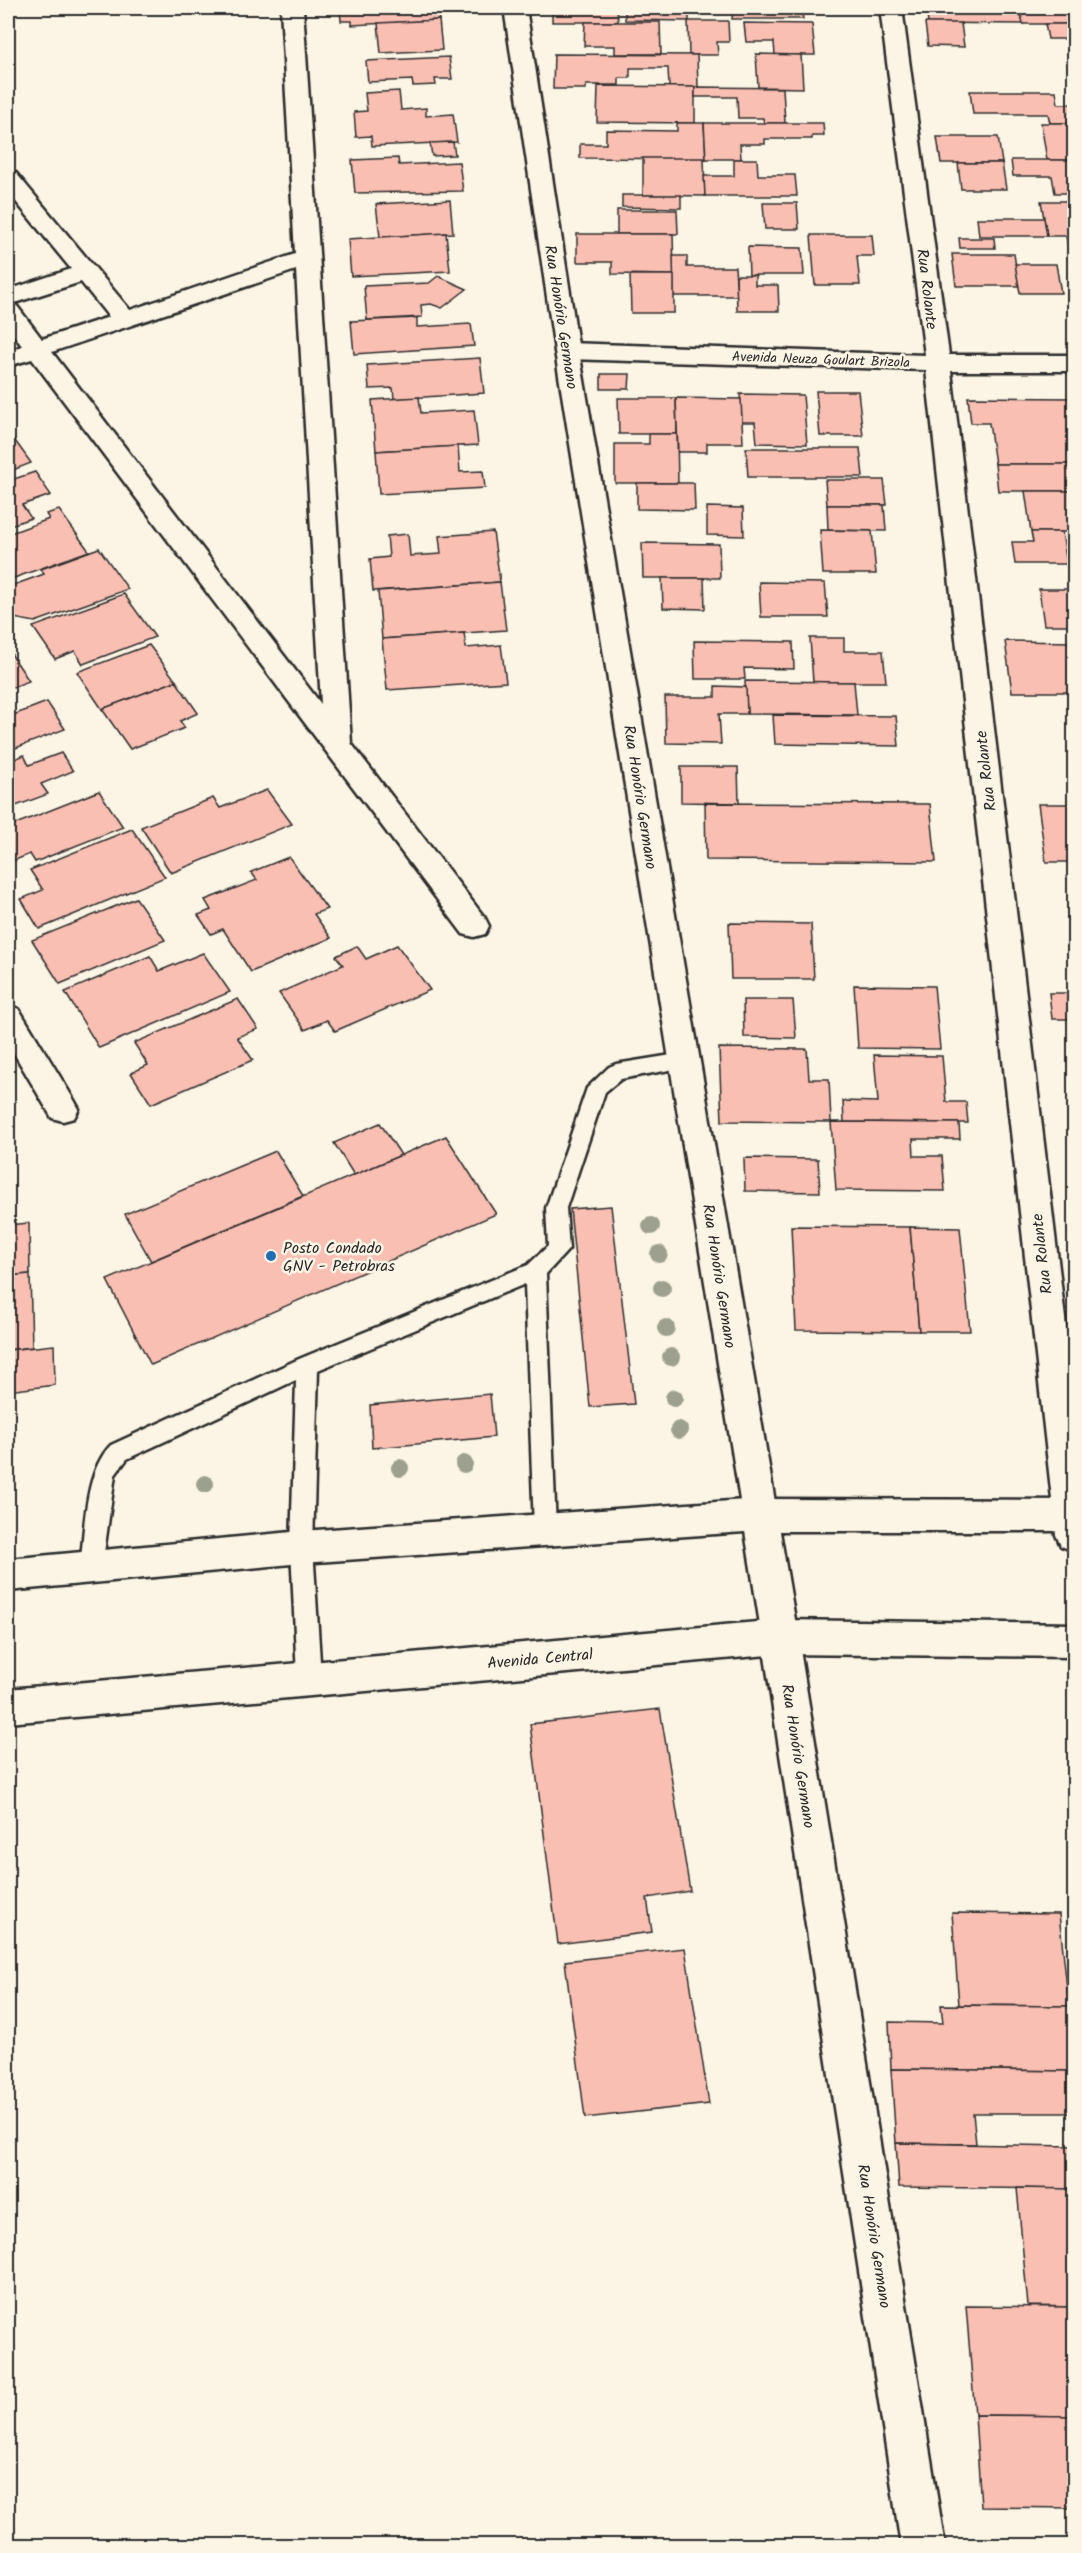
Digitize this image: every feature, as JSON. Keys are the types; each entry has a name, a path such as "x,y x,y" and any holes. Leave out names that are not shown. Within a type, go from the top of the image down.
{"street":[{"path":"292,8 337,742"},
{"name":"Rua Honório Germano","path":"515,8 567,351 780,1637 923,2546"},
{"name":"Rua Rolante","path":"891,8 938,363 1074,1523"},
{"path":"8,178 125,320"},
{"path":"8,359 308,258"},
{"path":"8,298 87,272"},
{"path":"8,311 337,742 474,926"},
{"name":"Avenida Neuza Goulart Brizola","path":"567,351 938,363 1074,363"},
{"path":"8,1017 63,1109"},
{"path":"8,1575 302,1547 759,1515 1074,1523"},
{"name":"Avenida Central","path":"8,1706 780,1637 1074,1641"}],"lane":[{"path":"91,1567 104,1475 109,1462 119,1452 307,1365 535,1270 559,1249 556,1208 597,1088 616,1072 684,1061"},
{"path":"535,1270 545,1530"},
{"path":"307,1365 302,1547 309,1678"}],"building":[{"path":"340,8 437,8 439,20 352,25 352,21 341,21"},
{"path":"552,8 617,8 618,22 552,22"},
{"path":"625,8 689,8 689,21 625,20"},
{"path":"733,8 801,8 803,19 732,19"},
{"path":"926,8 1020,8 1023,24 928,23"},
{"path":"1020,8 1069,8 1072,24 1023,24"},
{"path":"439,20 442,50 381,53 378,23"},
{"path":"688,21 728,21 729,42 717,42 718,55 689,55"},
{"path":"585,22 660,22 661,54 615,54 615,46 584,46"},
{"path":"744,23 812,24 815,55 775,55 774,42 746,42"},
{"path":"925,23 961,23 964,47 928,46"},
{"path":"1045,24 1070,24 1073,39 1048,39"},
{"path":"554,54 697,55 698,87 669,87 668,68 630,68 630,78 619,78 619,85 586,85 586,89 553,89"},
{"path":"756,54 801,55 803,88 758,87"},
{"path":"449,57 452,79 435,79 436,85 413,86 412,80 368,82 366,61"},
{"path":"598,86 695,87 695,123 597,122"},
{"path":"695,87 783,88 785,123 764,123 763,118 738,118 737,97 695,97"},
{"path":"399,91 401,110 426,108 426,116 453,114 457,142 372,146 371,136 356,137 354,112 367,111 365,93"},
{"path":"970,91 1056,91 1058,104 1074,104 1074,123 1050,123 1048,114 973,114"},
{"path":"677,123 704,123 706,159 580,158 580,144 606,144 606,130 677,131"},
{"path":"704,123 823,123 824,136 812,136 812,139 765,139 765,144 740,144 741,159 706,159"},
{"path":"1041,123 1074,123 1074,160 1047,160"},
{"path":"937,137 998,137 1002,163 941,163"},
{"path":"453,142 455,155 432,156 430,143"},
{"path":"398,158 399,165 459,162 463,191 355,193 352,160"},
{"path":"643,158 704,158 705,196 643,195"},
{"path":"734,159 757,159 758,175 795,175 797,196 705,196 704,176 734,176"},
{"path":"1011,160 1074,160 1074,193 1055,193 1052,176 1013,176"},
{"path":"958,163 1002,163 1006,189 961,189"},
{"path":"622,195 681,195 681,208 622,207"},
{"path":"450,200 453,233 380,237 376,204"},
{"path":"1041,201 1074,201 1074,236 1047,236"},
{"path":"763,203 797,203 799,229 765,229"},
{"path":"617,210 677,210 678,234 617,234"},
{"path":"977,218 1044,218 1047,236 979,236"},
{"path":"446,233 450,271 351,276 348,239"},
{"path":"577,234 673,234 674,275 612,274 612,262 577,262"},
{"path":"811,235 872,235 874,256 857,256 860,285 815,285"},
{"path":"1066,236 1074,236 1074,253 1069,253"},
{"path":"959,238 994,238 995,248 960,248"},
{"path":"748,247 802,248 804,275 749,275"},
{"path":"952,254 1014,254 1019,286 956,286"},
{"path":"673,256 687,256 687,267 735,267 737,296 674,296"},
{"path":"1015,264 1056,264 1061,293 1020,293"},
{"path":"630,275 674,275 674,313 631,313"},
{"path":"736,275 755,275 755,285 778,285 779,311 737,311"},
{"path":"438,276 467,289 442,308 431,304 421,305 422,317 367,320 364,286 429,283"},
{"path":"417,318 417,327 471,324 474,346 354,354 351,321"},
{"path":"480,358 484,393 394,399 393,388 369,389 367,365"},
{"path":"601,374 630,374 629,389 601,389"},
{"path":"816,391 858,391 863,436 820,436"},
{"path":"740,394 803,395 807,444 757,443 755,422 742,422"},
{"path":"419,397 421,413 474,410 478,445 376,451 372,400"},
{"path":"968,397 1074,398 1074,464 995,464 989,423 971,423"},
{"path":"618,398 676,398 677,434 619,434"},
{"path":"676,398 741,399 743,443 707,443 707,452 678,452"},
{"path":"8,431 31,463 8,472"},
{"path":"649,434 677,434 678,483 615,483 615,444 649,444"},
{"path":"458,446 460,472 483,471 485,488 379,494 376,451"},
{"path":"746,448 860,448 863,477 748,477"},
{"path":"995,464 1074,464 1074,491 998,491"},
{"path":"35,472 51,495 22,505 31,518 8,526 8,481"},
{"path":"825,480 884,480 887,505 827,505"},
{"path":"637,483 694,483 695,510 637,509"},
{"path":"1025,491 1074,491 1074,532 1031,532"},
{"path":"827,505 884,505 886,531 828,530"},
{"path":"707,507 743,508 744,536 707,535"},
{"path":"59,510 89,551 14,578 8,569 8,534 49,519 46,514"},
{"path":"820,530 872,531 876,574 823,574"},
{"path":"493,532 500,582 373,591 370,559 389,557 387,536 408,534 410,556 441,554 439,536"},
{"path":"1031,532 1062,532 1067,564 1015,564 1012,542 1033,542"},
{"path":"642,543 719,544 720,578 643,578"},
{"path":"99,548 128,589 35,622 8,617 8,587 44,574 41,569"},
{"path":"662,578 704,578 705,609 663,608"},
{"path":"500,582 506,630 382,639 378,591"},
{"path":"759,582 825,583 828,617 761,617"},
{"path":"1039,589 1074,589 1074,642 1070,625 1044,625"},
{"path":"124,594 155,637 83,664 75,651 55,659 33,627"},
{"path":"464,633 466,648 501,645 506,682 387,690 382,639"},
{"path":"810,638 844,638 844,651 883,651 886,682 813,682"},
{"path":"694,641 793,642 794,669 744,668 745,679 695,679"},
{"path":"1005,641 1074,642 1074,692 1012,692"},
{"path":"149,645 176,681 102,709 77,672"},
{"path":"8,649 29,681 8,689"},
{"path":"176,681 198,713 180,721 185,728 130,749 102,709"},
{"path":"745,681 854,682 857,715 747,714"},
{"path":"715,686 746,687 747,714 719,714 721,744 666,743 665,697 715,697"},
{"path":"47,702 65,729 8,751 8,717"},
{"path":"773,715 896,716 899,746 775,744"},
{"path":"61,753 73,771 41,784 48,794 8,809 8,762 24,755 29,765"},
{"path":"681,767 738,767 739,803 681,802"},
{"path":"267,790 292,824 171,873 141,827 213,798 220,808"},
{"path":"99,791 123,827 35,862 30,854 8,863 8,827"},
{"path":"705,803 930,804 936,862 706,860"},
{"path":"1038,804 1074,804 1074,862 1046,862"},
{"path":"132,829 165,877 39,929 21,899 43,890 30,870"},
{"path":"289,857 327,909 314,914 331,938 251,972 223,929 211,934 198,915 211,910 205,900 257,880 251,872"},
{"path":"136,898 165,940 60,984 32,940"},
{"path":"729,923 811,924 814,979 731,979"},
{"path":"397,945 430,990 335,1031 327,1020 305,1030 279,993 343,965 336,956 357,946 366,959"},
{"path":"203,953 230,992 99,1048 65,992 150,956 159,971"},
{"path":"854,985 934,986 940,1049 858,1048"},
{"path":"1049,993 1074,993 1074,1019 1052,1019"},
{"path":"238,999 258,1029 237,1037 253,1060 151,1104 131,1073 148,1065 134,1043"},
{"path":"743,1000 793,1000 796,1038 744,1037"},
{"path":"719,1048 807,1049 809,1079 829,1079 831,1122 722,1121"},
{"path":"874,1055 942,1056 946,1102 966,1102 968,1123 844,1122 843,1101 878,1102"},
{"path":"831,1122 959,1123 960,1139 913,1139 914,1156 942,1156 945,1191 836,1190"},
{"path":"380,1123 401,1155 354,1175 334,1143"},
{"path":"446,1136 496,1214 151,1365 107,1280"},
{"path":"276,1151 303,1196 151,1261 125,1214"},
{"path":"744,1158 818,1159 820,1192 745,1191"},
{"path":"611,1206 634,1404 590,1407 570,1209"},
{"path":"29,1223 30,1274 8,1276 8,1225"},
{"path":"791,1226 910,1227 919,1331 796,1330"},
{"path":"910,1227 960,1228 970,1331 919,1331"},
{"path":"30,1274 32,1347 8,1350 8,1276"},
{"path":"54,1345 55,1385 8,1391 8,1350"},
{"path":"490,1394 494,1437 372,1448 370,1405"},
{"path":"660,1709 690,1891 647,1898 652,1932 558,1944 530,1724"},
{"path":"952,1913 1059,1914 1069,2006 959,2005"},
{"path":"685,1948 709,2104 585,2118 565,1961"},
{"path":"941,2005 1069,2006 1074,2071 891,2069 889,2022 943,2023"},
{"path":"891,2069 1068,2071 1072,2113 973,2113 976,2144 896,2143"},
{"path":"896,2143 1074,2146 1074,2189 899,2187"},
{"path":"1017,2188 1074,2189 1074,2307 1028,2306"},
{"path":"966,2306 1074,2307 1074,2416 975,2415"},
{"path":"975,2415 1074,2416 1074,2508 981,2507"}],"place":[{"name":"Posto Condado GNV - Petrobras","path":"271,1256"}]}
